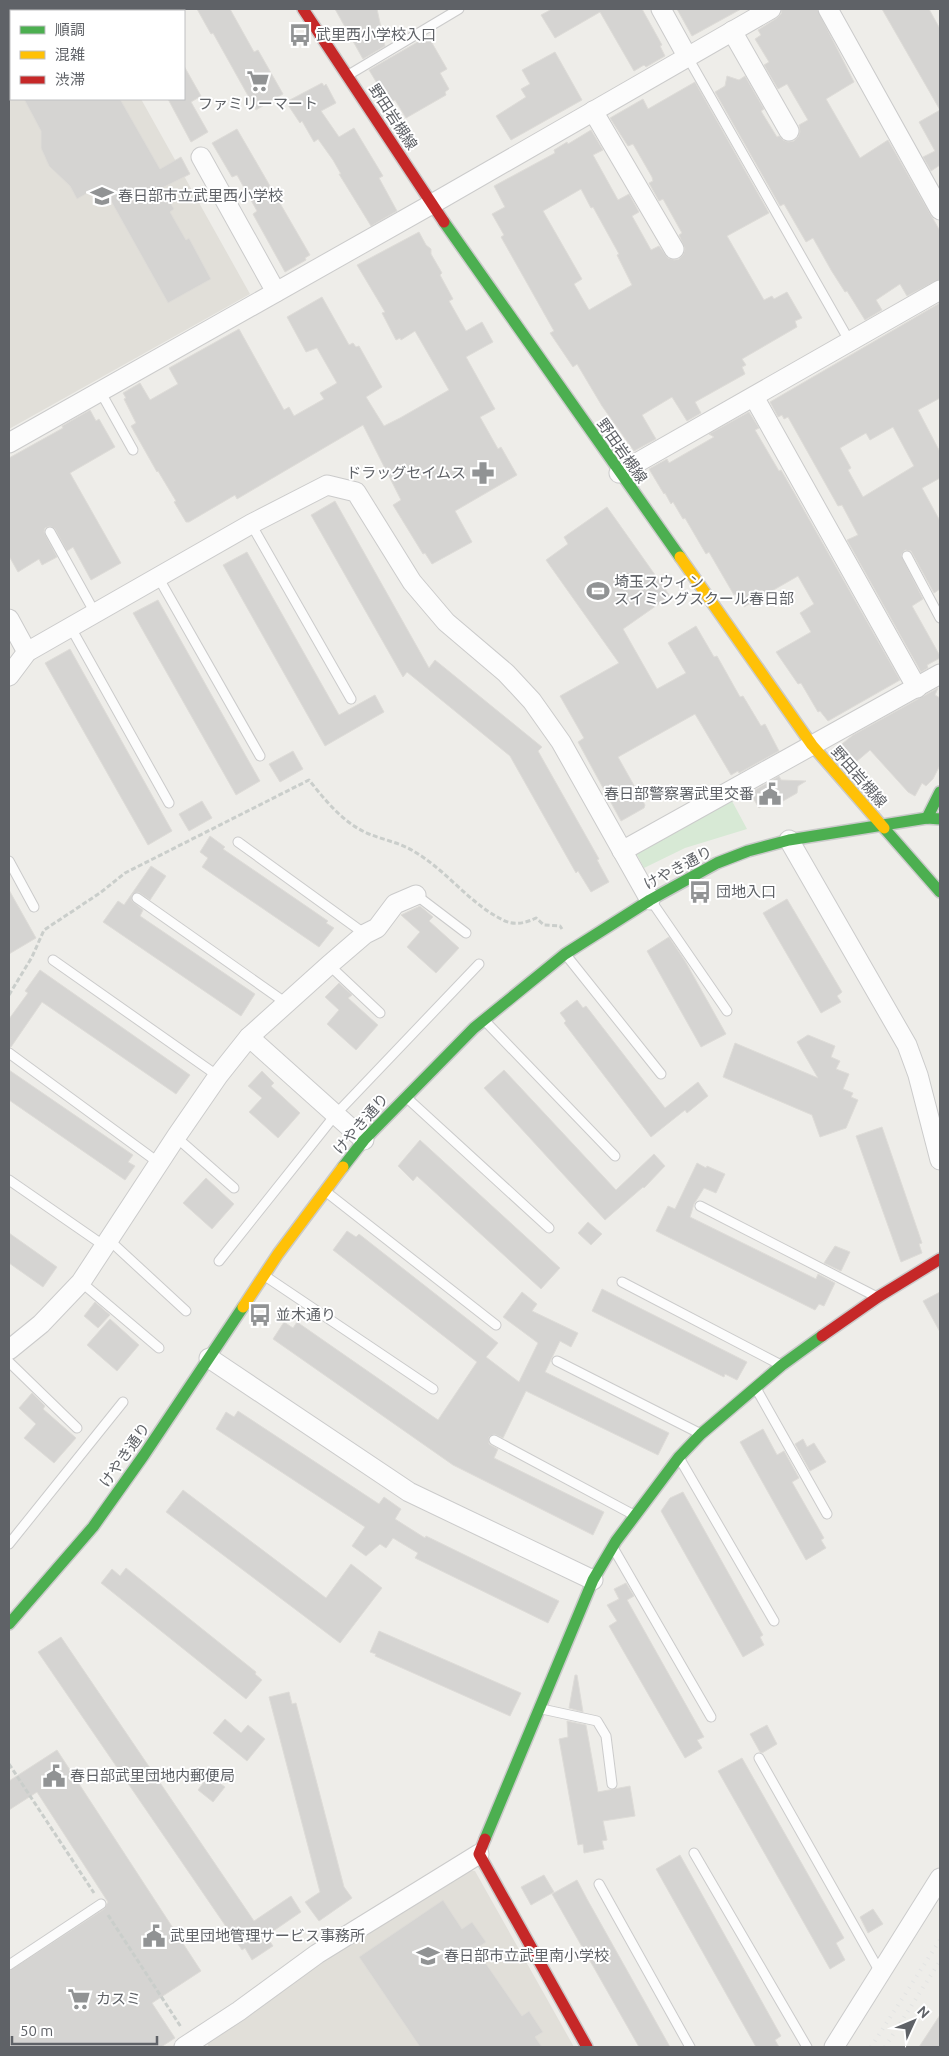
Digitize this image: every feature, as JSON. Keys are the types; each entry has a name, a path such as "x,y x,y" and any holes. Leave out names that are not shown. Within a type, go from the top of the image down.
{"street":[{"name":"野田岩槻線","path":"303,9 432,204 619,473 812,745 940,892"},
{"path":"661,9 687,56"},
{"path":"9,443 432,204 771,9"},
{"path":"828,9 940,210"},
{"path":"732,31 789,131"},
{"path":"593,111 674,249"},
{"path":"200,157 276,292"},
{"path":"619,473 940,290"},
{"path":"754,397 917,688"},
{"path":"9,676 27,652 251,524 327,485 356,492 412,582 446,622 506,674 532,701 561,742 650,900"},
{"path":"9,619 27,652"},
{"path":"622,851 940,674"},
{"path":"927,818 940,792"},
{"name":"けやき通り","path":"9,1624 93,1527 324,1190 364,1140 484,1020 566,954 650,900 716,863 748,851 789,840 927,818 940,819"},
{"path":"789,840 907,1045 918,1075 940,1160"},
{"path":"12,1344 41,1324 81,1282 105,1242 176,1136 218,1076 249,1037 329,965 366,934 377,928 395,904 416,895"},
{"path":"249,1037 364,1140"},
{"path":"184,2047 239,2011 317,1954 479,1854 593,1580 635,1515 679,1457 701,1434 782,1366 878,1297 940,1259"},
{"path":"209,1358 409,1492 593,1580"},
{"path":"479,1854 587,2047"},
{"path":"834,2047 940,1878"}],"lane":[{"path":"347,75 459,9"},
{"path":"687,56 850,342"},
{"path":"100,392 133,450"},
{"path":"251,524 351,699"},
{"path":"50,532 95,613"},
{"path":"907,556 940,618"},
{"path":"158,577 260,756"},
{"path":"71,628 170,803"},
{"path":"238,842 366,934"},
{"path":"9,861 34,907"},
{"path":"416,895 466,933"},
{"path":"137,898 286,1003"},
{"path":"650,900 727,1011"},
{"path":"566,954 661,1074"},
{"path":"53,960 218,1076"},
{"path":"219,1261 336,1114 480,964"},
{"path":"329,965 380,1013"},
{"path":"484,1020 615,1156"},
{"path":"9,1053 159,1163"},
{"path":"405,1097 549,1228"},
{"path":"176,1136 234,1188"},
{"path":"9,1180 105,1242 186,1311"},
{"path":"324,1190 496,1325"},
{"path":"700,1206 878,1297"},
{"path":"264,1276 433,1389"},
{"path":"81,1282 158,1348"},
{"path":"622,1282 782,1366"},
{"path":"557,1360 701,1434"},
{"path":"9,1362 77,1428"},
{"path":"755,1387 827,1514"},
{"path":"9,1544 123,1402"},
{"path":"494,1440 635,1515"},
{"path":"679,1457 774,1621"},
{"path":"612,1548 711,1718"},
{"path":"540,1709 597,1721 606,1736 612,1784"},
{"path":"758,1758 880,1972"},
{"path":"694,1853 807,2047"},
{"path":"599,1884 690,2047"},
{"path":"9,1965 101,1904"}],"shaded area":[{"name":"春日部市立武里西小学校","path":"9,9 90,9 10,10 10,100 142,100 250,294 9,429"},
{"name":"春日部市立武里南小学校","path":"463,1869 475,1871 574,2047 209,2047 205,2040"}],"green space":[{"path":"732,801 747,829 685,848 644,868 636,853"}],"building":[{"path":"197,9 230,9 254,52 258,50 283,94 256,110 213,33 211,34"},
{"path":"335,9 377,9 385,46 363,59"},
{"path":"552,9 642,9 662,45 660,46 665,56 646,67 644,65 634,71 600,12 555,38 541,15"},
{"path":"677,9 741,9 692,36"},
{"path":"782,9 817,9 854,82 826,99 860,158 888,140 940,231 940,279 907,296 900,284 876,300 882,310 865,320 831,270 813,238 806,242 784,204 780,206 715,92 725,86 727,76 739,80 745,76 764,109 761,111 777,137 779,136 788,142 794,141 798,137 800,132 799,125 808,120 787,84 778,89 764,65 769,62 755,39 761,35 758,30 777,18 781,14"},
{"path":"882,9 929,9 940,29 940,110"},
{"path":"428,36 447,69 440,73 449,89 445,92 446,95 406,118 395,100 389,103 369,70"},
{"path":"555,52 582,100 511,140 496,116 526,97 521,89 530,84 522,70"},
{"path":"185,68 201,96 191,102 208,132 191,142 169,100 185,100"},
{"path":"695,82 769,213 727,236 764,300 772,296 774,299 787,292 802,318 795,321 797,327 742,359 746,365 742,367 745,374 695,402 701,413 687,421 672,397 642,415 656,439 634,451 602,406 577,364 573,367 550,333 554,331 501,237 504,235 492,214 505,207 494,186 555,153 554,150 591,130 603,150 593,155 618,200 629,194 639,212 632,216 651,250 659,246 668,258 679,259 685,249 679,235 682,233 663,199 659,201 649,183 653,181 652,177 633,144 628,146 610,118 643,99 648,109","holes":["581,189 591,208 593,207 619,254 617,255 632,285 589,310 574,284 582,279 543,211"]},
{"path":"322,83 324,86 326,84 336,103 321,111 339,137 354,128 383,176 379,178 397,211 371,226 339,174 341,174 333,160 318,139 314,142 302,121 300,123 286,102"},
{"path":"25,100 121,100 160,169 181,157 190,174 162,188 174,209 170,212 186,240 189,238 211,279 168,303 102,185 77,199 70,186 49,166 41,148 41,131"},
{"path":"940,110 940,165 931,171 923,157 935,151 919,122"},
{"path":"237,129 310,255 305,258 306,260 285,272 253,214 257,211 237,175 232,177 212,143"},
{"path":"419,232 426,245 431,249 431,254 442,273 440,275 453,299 449,301 466,331 482,322 493,342 466,357 495,409 480,417 498,449 501,447 517,475 455,511 472,542 432,564 425,553 423,554 393,505 401,500 363,425 237,499 235,495 186,522 174,502 176,501 131,426 136,423 123,393 140,383 150,400 178,384 169,368 239,329 284,410 289,407 294,416 324,399 320,393 337,383 317,348 306,352 287,317 322,297 349,345 353,343 356,347 359,346 382,387 366,397 384,426 400,418 449,390 415,331 401,340 400,338 396,340 382,313 385,312 357,265"},
{"path":"940,303 940,398 918,410 940,452 940,478 922,488 940,521 940,589 934,593 911,551 905,550 901,555 923,599 912,606 940,656 940,658 927,665 928,668 921,672 847,540 858,535 842,505 838,506 788,417 784,419 782,415 778,417 770,402","holes":["893,427 914,466 863,497 848,470 851,468 840,448 866,433 870,440"]},
{"path":"90,410 96,421 99,419 115,447 70,473 121,563 91,580 73,547 67,551 55,529 50,526 45,528 44,532 57,557 42,565 39,559 18,572 9,556 9,458 63,428 62,426"},
{"path":"749,412 759,428 755,430 779,471 781,470 900,680 828,721 820,711 818,712 801,683 798,684 776,652 811,632 800,613 814,604 798,576 744,607 736,594 734,595 709,552 706,554 685,518 683,519 673,502 671,504 649,469 667,459 669,463 714,437 709,434"},
{"path":"335,501 429,668 435,660 542,747 538,751 599,859 597,860 609,882 591,892 578,871 576,873 510,756 407,672 403,677 311,515"},
{"path":"607,507 670,596 623,629 657,689 686,673 668,643 696,626 714,657 717,656 740,697 743,696 761,726 765,724 779,751 739,773 738,771 731,775 695,714 618,757 645,805 644,808 621,821 578,742 584,738 560,696 619,663 546,560 568,544 564,537"},
{"path":"247,552 339,715 375,695 384,712 325,746 223,565"},
{"path":"158,600 260,781 236,795 133,613"},
{"path":"70,649 172,831 148,845 45,663"},
{"path":"938,688 935,695 940,698 940,765 933,779 926,786 922,783 915,796 908,792 870,750 856,762 842,744 853,735"},
{"path":"293,751 303,769 280,782 269,764"},
{"name":"春日部警察署武里交番","path":"779,776 781,780 806,781 798,786 797,793 783,801 780,796 759,808 750,793"},
{"path":"202,801 212,818 189,831 179,814"},
{"path":"210,836 225,847 223,849 328,921 326,923 334,928 319,947 202,867 208,858 200,852"},
{"path":"151,866 166,876 150,900 138,892 132,895 132,901 143,910 140,916 255,994 241,1016 103,922 118,901 124,905"},
{"path":"9,890 36,938 9,954"},
{"path":"787,899 842,992 837,996 841,1002 821,1013 763,913"},
{"path":"420,906 433,917 429,921 459,948 436,973 407,947 420,932 401,915"},
{"path":"669,937 685,961 726,1034 701,1047 647,951"},
{"path":"40,970 190,1075 176,1094 42,1002 11,1047 9,1047 9,1019 28,993 25,991"},
{"path":"339,983 352,995 348,998 378,1025 356,1050 327,1024 339,1010 325,997"},
{"path":"577,1000 583,1008 586,1006 665,1108 698,1082 708,1096 687,1113 685,1110 651,1137 564,1023 566,1021 560,1013"},
{"path":"808,1035 835,1046 831,1057 840,1061 836,1069 849,1074 843,1089 853,1093 851,1097 858,1100 846,1128 820,1137 812,1115 723,1077 735,1043 818,1078 797,1042"},
{"path":"9,1070 133,1155 128,1162 135,1166 125,1180 9,1100"},
{"path":"504,1070 616,1190 654,1154 665,1166 644,1188 605,1220 484,1088"},
{"path":"262,1071 274,1083 271,1086 300,1113 278,1138 249,1112 262,1098 248,1086"},
{"path":"882,1127 922,1243 919,1244 922,1253 901,1262 856,1136"},
{"path":"420,1140 560,1268 541,1289 417,1176 413,1181 398,1166"},
{"path":"697,1163 725,1174 716,1193 704,1188 694,1204 690,1217 816,1279 818,1274 835,1283 824,1306 819,1304 815,1310 656,1231 668,1206 675,1209"},
{"path":"206,1178 234,1204 212,1229 183,1203"},
{"path":"588,1222 602,1234 591,1245 578,1233"},
{"path":"347,1231 356,1237 359,1234 498,1343 486,1357 519,1382 538,1343 503,1317 522,1292 537,1304 532,1311 578,1333 571,1347 560,1341 545,1372 669,1433 658,1455 526,1391 503,1438 494,1434 489,1437 489,1444 498,1449 494,1458 604,1512 593,1535 453,1465 273,1339 284,1322 293,1328 297,1322 438,1420 477,1362 333,1250"},
{"path":"9,1233 57,1267 43,1287 9,1263"},
{"path":"835,1246 850,1252 841,1271 824,1263"},
{"path":"602,1289 747,1362 737,1380 725,1374 724,1377 592,1311"},
{"path":"940,1292 940,1332 923,1301"},
{"path":"95,1302 110,1315 98,1328 84,1316"},
{"path":"110,1319 139,1345 117,1371 87,1345"},
{"path":"32,1393 45,1406 43,1409 76,1438 54,1463 24,1438 36,1424 19,1408"},
{"path":"238,1411 379,1504 384,1497 401,1509 395,1519 425,1538 426,1536 559,1601 548,1623 415,1558 418,1553 393,1538 386,1548 380,1544 366,1556 352,1546 365,1527 216,1429 226,1412 234,1417"},
{"path":"763,1429 777,1455 784,1451 799,1478 792,1482 824,1538 821,1540 826,1548 806,1560 740,1442"},
{"path":"803,1439 807,1447 814,1443 826,1462 810,1471 795,1444"},
{"path":"183,1490 326,1598 351,1564 382,1588 340,1643 166,1512"},
{"path":"683,1492 763,1635 760,1637 764,1645 743,1657 661,1511 670,1498"},
{"path":"126,1568 256,1672 255,1674 262,1680 246,1699 101,1583 112,1569 120,1576"},
{"path":"626,1583 634,1596 627,1600 704,1737 697,1740 702,1748 685,1758 609,1626 617,1621 607,1605 619,1599 614,1589"},
{"path":"379,1631 521,1693 510,1716 375,1656 376,1654 370,1652"},
{"path":"61,1637 254,1921 291,1896 301,1912 266,1936 273,1946 252,1960 245,1948 242,1950 38,1652"},
{"path":"575,1675 577,1675 583,1712 569,1708"},
{"path":"289,1692 292,1704 296,1703 344,1887 352,1898 319,1921 305,1902 320,1892 269,1697"},
{"path":"225,1719 241,1733 248,1725 265,1739 247,1761 213,1733"},
{"path":"567,1721 586,1725 598,1792 630,1786 635,1816 603,1821 607,1840 602,1841 604,1849 584,1853 583,1844 578,1845 559,1739 568,1737"},
{"path":"767,1725 777,1744 762,1753 750,1734"},
{"path":"57,1750 201,1971 152,2003 175,2038 161,2047 9,2047 9,1971 104,1909 108,1902 37,1792 9,1810 9,1781"},
{"path":"742,1758 844,1938 836,1943 845,1960 830,1969 718,1771"},
{"path":"209,1775 225,1787 213,1802 198,1790"},
{"path":"680,1855 781,2036 775,2040 779,2047 756,2047 656,1869"},
{"path":"544,1875 554,1892 531,1905 521,1887"},
{"path":"577,1880 670,2047 639,2047 552,1894"},
{"path":"443,1900 462,1929 472,1922 486,1942 476,1949 522,2016 529,2011 543,2032 535,2037 542,2047 420,2047 359,1957"},
{"path":"873,1909 883,1924 868,1933 860,1917"},
{"path":"940,2015 940,2047 919,2047"}],"railway":[{"path":"871,2047 940,1940"},
{"path":"885,2047 940,1961"}],"traffic: fast":[{"path":"444,222 680,557"},
{"path":"927,818 940,792"},
{"path":"343,1167 364,1140 474,1028 565,954 650,900 717,863 748,851 789,840 927,818 940,819"},
{"path":"884,828 940,892"},
{"path":"9,1624 93,1527 144,1455 243,1307"},
{"path":"485,1839 593,1580 616,1541 679,1457 701,1434 782,1365 822,1336"}],"traffic: slow":[{"path":"680,557 812,745 884,828"},
{"path":"243,1307 278,1254 343,1167"}],"traffic: jam":[{"path":"303,9 444,222"},
{"path":"822,1336 878,1297 940,1259"},
{"path":"485,1839 479,1854 587,2047"}],"place":[{"name":"武里西小学校入口","path":"300,35"},
{"name":"ファミリーマート","path":"258,81"},
{"name":"春日部市立武里西小学校","path":"102,196"},
{"name":"ドラッグセイムス","path":"483,473"},
{"name":"埼玉スウィン スイミングスクール春日部","path":"598,591"},
{"name":"春日部警察署武里交番","path":"770,794"},
{"name":"団地入口","path":"700,892"},
{"name":"並木通り","path":"260,1315"},
{"name":"春日部武里団地内郵便局","path":"54,1776"},
{"name":"武里団地管理サービス事務所","path":"154,1936"},
{"name":"春日部市立武里南小学校","path":"428,1956"},
{"name":"カスミ","path":"79,1999"}]}
